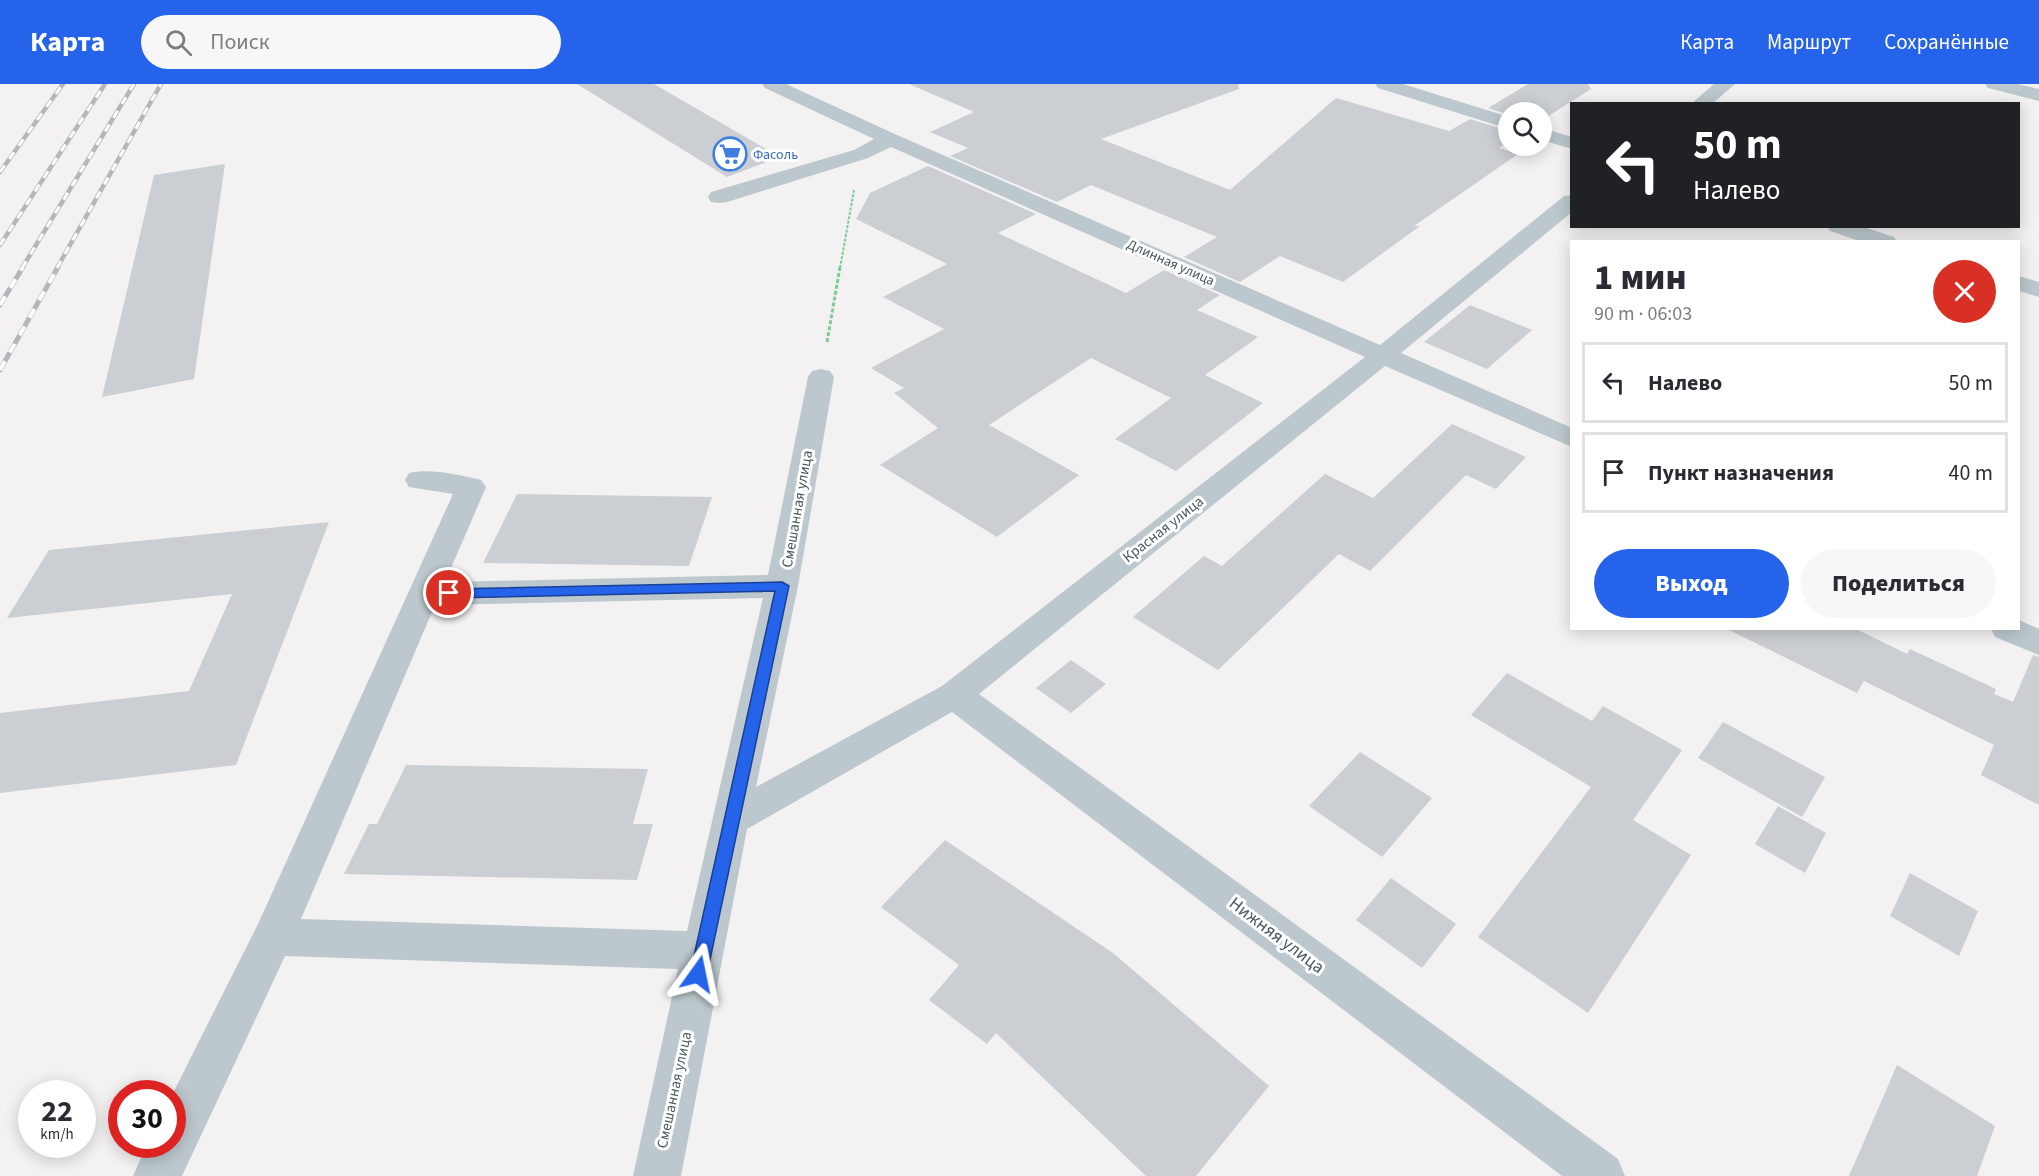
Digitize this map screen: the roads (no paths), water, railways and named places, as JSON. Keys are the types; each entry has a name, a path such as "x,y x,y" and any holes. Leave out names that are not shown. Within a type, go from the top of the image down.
{"street":[{"name":"Длинная улица","path":"771,84 890,139 1570,437"},
{"path":"1384,84 1498,120"},
{"path":"1703,102 1726,84"},
{"path":"1995,84 2039,95"},
{"path":"1552,137 1570,142"},
{"path":"718,196 861,154 890,139"},
{"name":"Красная улица","path":"730,820 954,694 1383,355 1570,203"},
{"path":"1844,228 1880,240"},
{"path":"2020,283 2039,290"},
{"name":"Смешанная улица","path":"657,1176 730,820 782,586 821,377"},
{"path":"157,1176 273,937 471,487 419,480"},
{"path":"425,594 782,586"},
{"path":"2011,630 2039,643"},
{"name":"Нижняя улица","path":"954,694 1601,1176"},
{"path":"273,937 703,951"}],"railway":[{"path":"0,172 63,84"},
{"path":"0,245 105,84"},
{"path":"22,268 134,84"},
{"path":"57,268 161,84"},
{"path":"0,305 23,267"},
{"path":"0,370 58,267"}],"place":[{"name":"Фасоль","path":"730,154"}]}
